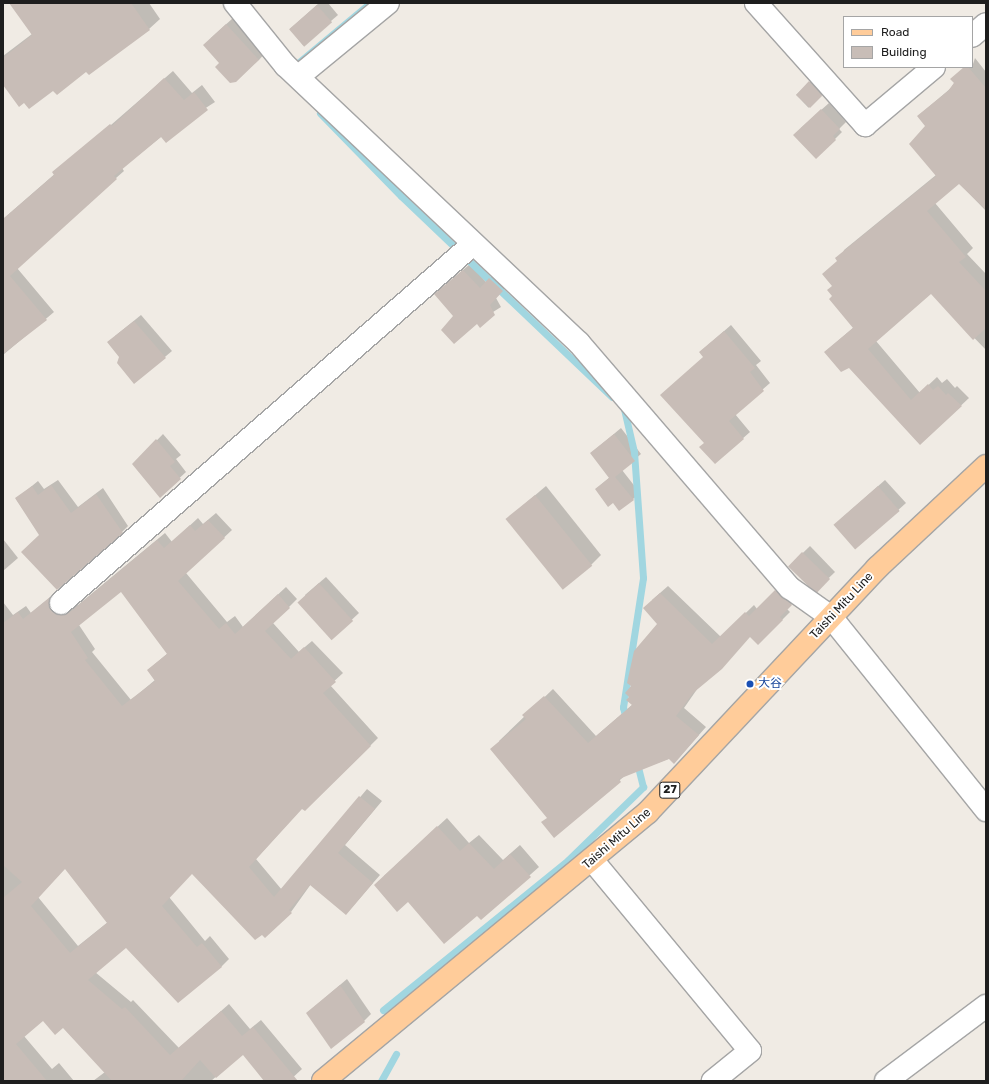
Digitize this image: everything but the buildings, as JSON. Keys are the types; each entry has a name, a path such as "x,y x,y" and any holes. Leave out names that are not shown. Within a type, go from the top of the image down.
{"main road":[{"name":"Taishi Mitu Line","path":"323,1081 593,861 648,812 831,617 931,515 986,466"}],"street":[{"path":"235,3 285,65 299,76 472,245 579,343 790,588 831,617 986,810"},
{"path":"299,76 388,3"},
{"path":"756,3 865,125 933,68"},
{"path":"973,35 986,24"},
{"path":"61,603 472,245"},
{"path":"593,861 750,1051 713,1081"},
{"path":"886,1081 986,1006"}],"waterway":[{"path":"292,68 370,3"},
{"path":"320,113 401,196 612,397"},
{"path":"624,409 634,452 643,578 623,707 626,720"},
{"path":"383,1010 568,860 643,787 637,763"},
{"path":"381,1081 396,1054"}],"place":[{"name":"大谷","path":"750,684"}]}
